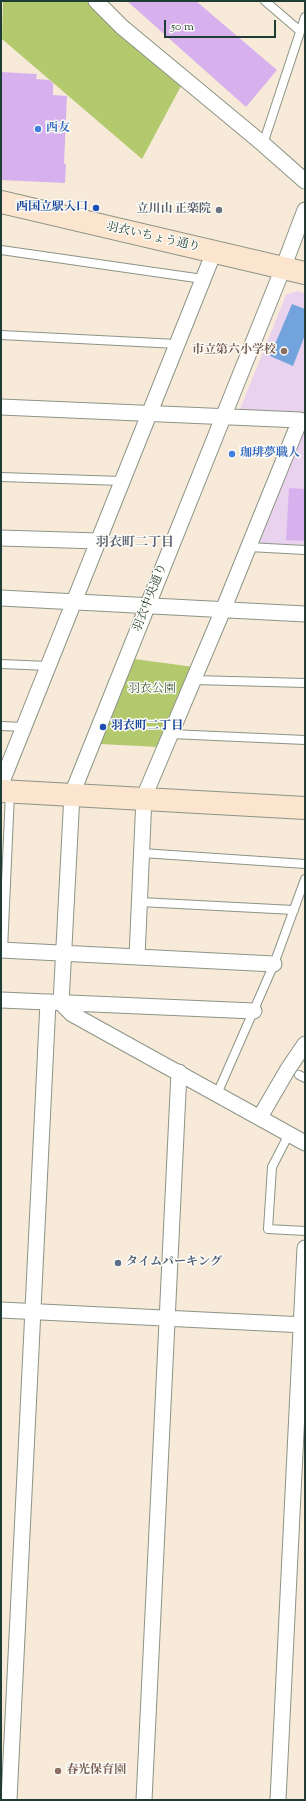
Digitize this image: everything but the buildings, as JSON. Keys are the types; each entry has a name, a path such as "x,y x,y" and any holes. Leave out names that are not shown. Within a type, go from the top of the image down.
{"street":[{"path":"96,1 122,27 263,144 305,181"},
{"name":"羽衣いちょう通り","path":"1,202 305,273"},
{"name":"羽衣中央通り","path":"9,1800 33,1311 54,1003 64,953 72,794 284,268 305,210"},
{"path":"214,252 24,727 4,788 72,794 305,808"},
{"path":"1,407 300,420 223,610 144,798 137,957"},
{"path":"1,538 98,541"},
{"path":"1,598 305,614"},
{"path":"2,950 274,964"},
{"path":"1,1000 254,1011"},
{"path":"54,1003 305,1143"},
{"path":"260,1117 288,1069 305,1044"},
{"path":"144,1800 178,1072"},
{"path":"278,1800 303,1325 305,1248"},
{"path":"1,1310 303,1325"}],"lane":[{"path":"265,1 300,31"},
{"path":"263,144 305,17"},
{"path":"1,250 203,280"},
{"path":"1,335 177,344"},
{"path":"1,477 122,481"},
{"path":"248,547 305,550"},
{"path":"1,664 48,666"},
{"path":"194,680 305,683"},
{"path":"1,726 24,727"},
{"path":"171,734 305,740"},
{"path":"2,950 4,788"},
{"path":"142,853 305,864"},
{"path":"217,1094 274,964 305,879"},
{"path":"140,902 294,910"},
{"path":"289,1134 272,1168 268,1229 305,1231"}],"shaded area":[{"name":"市立第六小学校","path":"297,291 305,293 305,413 240,409 286,295"},
{"path":"305,421 305,545 260,543 257,538"}],"green space":[{"path":"3,1 88,1 181,86 142,159 2,39"},
{"name":"羽衣公園","path":"134,659 194,667 159,747 100,744"}],"water":[{"path":"292,304 305,309 305,335 293,366 270,356"}],"place":[{"name":"西友","path":"38,129"},
{"name":"西国立駅入口","path":"96,208"},
{"name":"立川山 正楽院","path":"219,210"},
{"name":"市立第六小学校","path":"284,351"},
{"name":"珈琲夢職人","path":"232,454"},
{"name":"羽衣町二丁目","path":"103,727"},
{"name":"タイムパーキング","path":"118,1263"},
{"name":"春光保育園","path":"58,1771"}],"district":[{"name":"羽衣町二丁目","path":"135,544"}]}
